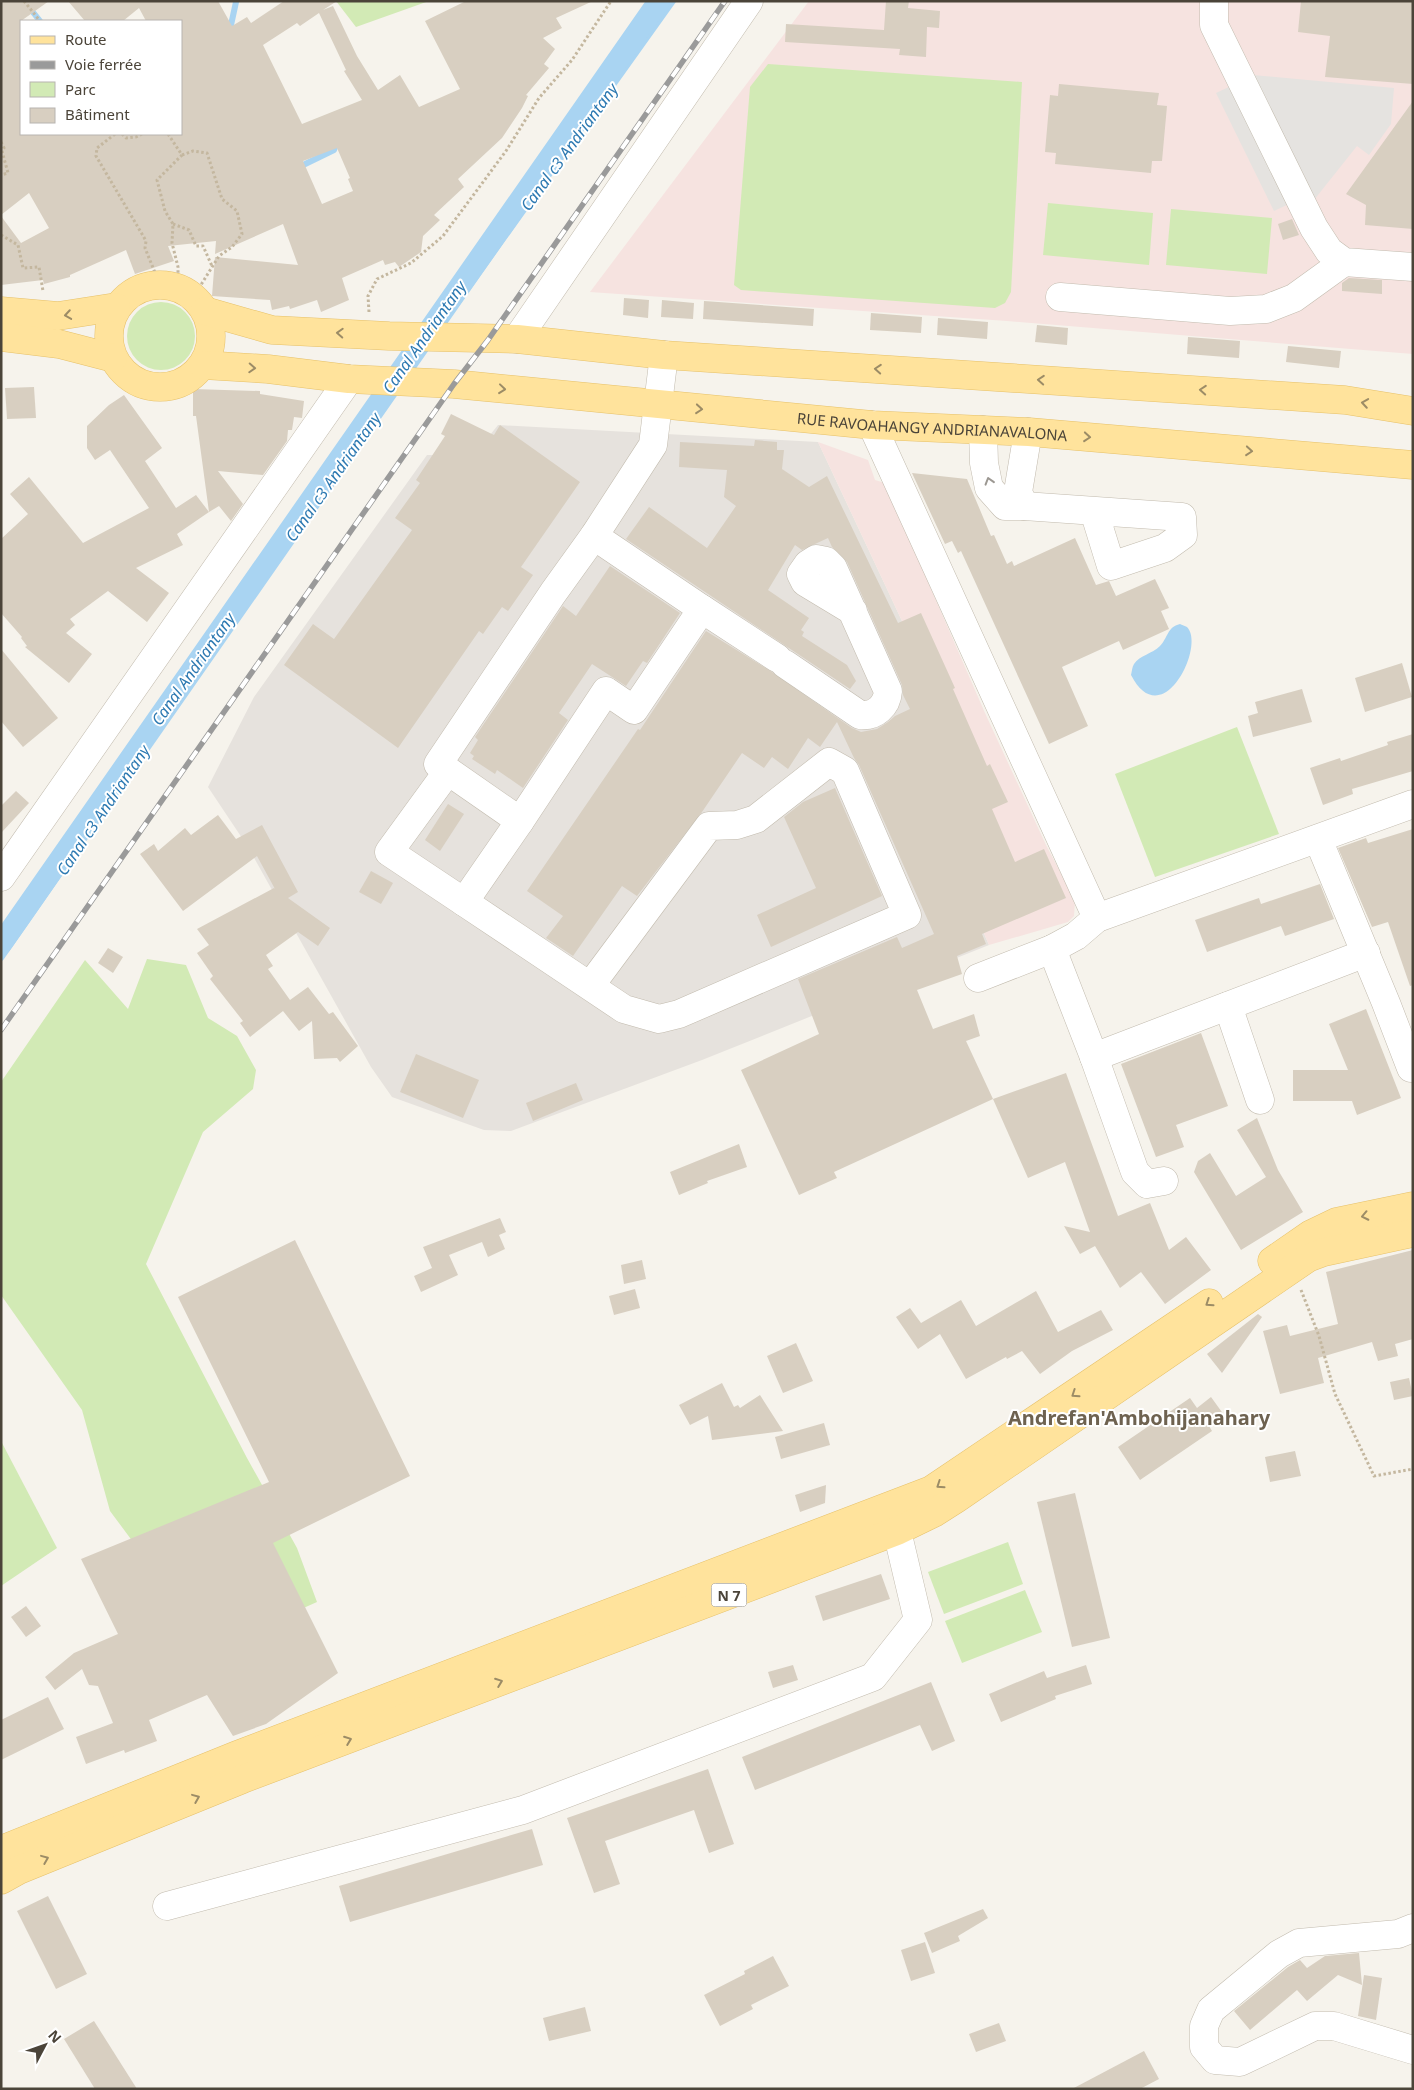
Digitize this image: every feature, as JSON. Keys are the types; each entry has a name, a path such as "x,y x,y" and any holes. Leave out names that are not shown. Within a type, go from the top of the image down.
{"main road":[{"path":"184,295 209,320 212,338 210,349 203,365 186,381 169,387 156,388 138,383 124,373 113,358 108,333 116,308 130,294 146,286 184,295 272,330 517,339 664,355 1345,400 1413,411"},
{"path":"1,311 58,316 116,308"},
{"path":"1,337 59,344 113,358"},
{"name":"RUE RAVOAHANGY ANDRIANAVALONA","path":"203,365 268,368 349,379 454,384 872,425 1028,432 1413,465"},
{"name":"N 7","path":"1,1880 45,1859 252,1776 886,1526 932,1490 1311,1234 1336,1222 1413,1206"},
{"name":"N 7","path":"1,1850 237,1755 886,1526 934,1513 1308,1258 1324,1252 1413,1234"}],"street":[{"path":"517,339 749,1"},
{"path":"1214,1 1214,25 1314,228 1329,251 1344,262 1413,267"},
{"path":"1060,297 1230,311 1266,309 1294,298 1344,262"},
{"path":"520,821 438,764 553,593 594,536 653,446 664,355"},
{"path":"1,877 349,379"},
{"path":"872,425 1097,918"},
{"path":"983,430 984,463 989,488 1005,506 1094,511"},
{"path":"1024,506 1018,492 1028,432"},
{"path":"594,536 860,715 866,716 883,707 887,701 888,691 853,611"},
{"path":"464,902 606,692 634,710 702,610"},
{"path":"448,771 389,852 624,1009 659,1019 679,1014 908,915 845,771 829,762 756,819 737,825 709,826 590,986"},
{"path":"978,978 1052,949 1076,936 1097,918 1413,804"},
{"path":"1318,838 1411,1068"},
{"path":"1052,949 1094,1057 1135,1172 1147,1184 1164,1181"},
{"path":"1094,1057 1366,953"},
{"path":"1228,1006 1260,1100"},
{"path":"167,1906 523,1810 873,1677 918,1620 886,1526"},
{"path":"1413,1928 1398,1934 1299,1943 1279,1954 1211,2010 1204,2026 1204,2047 1215,2060 1240,2062 1315,2026 1334,2026 1413,2050"}],"path":[{"path":"24,1 39,20"},
{"path":"380,335 368,296 377,279 411,264 442,236 506,151 539,98 572,60 611,1"},
{"path":"114,135 97,148 96,156 146,241 145,248 184,295"},
{"path":"123,135 126,138 140,135"},
{"path":"169,135 182,155"},
{"path":"1,142 4,148 2,151 8,173 1,175"},
{"path":"184,295 212,267 219,256 232,247 242,234 237,211 222,199 207,153 193,151 182,155 157,180 165,212 173,224 189,230 196,246 203,246 212,267"},
{"path":"173,224 172,243 184,295"},
{"path":"1,235 18,244 23,268 39,267 43,292 43,315"},
{"path":"1293,1269 1319,1336 1335,1394 1374,1476 1413,1469"}],"shaded area":[{"path":"809,1 1413,1 1413,354 1007,321 590,292"},
{"path":"1253,75 1394,88 1391,124 1369,155 1357,146 1314,200"},
{"path":"1233,85 1291,203 1274,211 1216,93"},
{"path":"498,425 818,442 940,702 894,724 989,945 702,1060 511,1131 484,1130 392,1097 371,1067 248,847 208,787 254,697 427,455 474,455"},
{"path":"818,442 868,460 875,480 885,483 985,713 1046,845 1075,900 1074,916 1068,922 989,945 894,724 940,702"}],"green space":[{"path":"336,1 429,1 356,27"},
{"path":"768,64 1022,82 1011,292 1005,303 995,308 741,290 734,285 750,87"},
{"path":"1048,203 1153,213 1149,265 1043,255"},
{"path":"1171,209 1272,218 1267,274 1166,265"},
{"path":"161,302 174,305 185,312 192,323 195,336 192,349 185,360 174,367 161,370 148,367 137,360 130,349 127,336 130,323 137,312 148,305"},
{"path":"1237,727 1279,834 1155,877 1115,774"},
{"path":"147,959 186,965 208,1018 237,1036 256,1070 253,1089 203,1132 146,1264 247,1458 297,1548 317,1602 247,1633 171,1593 110,1511 82,1410 1,1295 1,1082 85,960 128,1009"},
{"path":"1,1441 57,1548 1,1586"},
{"path":"1008,1542 1023,1584 944,1614 928,1572"},
{"path":"1025,1590 1042,1632 962,1663 945,1621"}],"water":[{"path":"1180,624 1187,627 1191,637 1191,651 1178,681 1167,691 1156,695 1143,691 1131,675 1133,665 1160,646 1170,630"}],"building":[{"path":"1,1 49,1 20,20 20,135 182,135 182,20 145,20 139,8 124,20 84,20 68,1 218,1 232,26 247,17 251,23 284,1 337,1 323,10 333,6 357,56 378,90 400,75 419,107 460,89 425,21 466,1 593,1 556,18 562,28 543,38 555,49 544,64 549,68 526,95 528,96 522,108 502,138 458,179 464,187 434,215 440,220 423,236 421,252 399,267 395,262 385,265 383,260 342,278 349,300 321,312 317,300 290,309 289,306 272,310 270,300 212,296 215,257 298,265 283,224 215,254 216,241 168,246 174,261 135,274 126,250 70,275 70,277 44,284 43,280 1,285 1,216 21,243 49,228 29,193 1,215","holes":["319,13 346,70 344,71 362,100 302,124 263,45 297,23 300,26","337,148 350,178 348,179 353,191 322,204 303,161"]},
{"path":"886,1 909,1 908,8 940,11 939,28 927,27 926,57 899,55 900,49 785,42 786,24 884,30"},
{"path":"1301,1 1413,1 1413,84 1325,77 1330,36 1298,32"},
{"path":"1059,84 1159,93 1157,105 1167,106 1162,161 1152,161 1151,173 1055,164 1056,153 1045,152 1050,95 1058,96"},
{"path":"1413,101 1413,229 1365,225 1366,205 1346,194"},
{"path":"1292,219 1299,235 1283,240 1278,224"},
{"path":"1349,278 1382,280 1382,294 1342,291 1342,283"},
{"path":"624,298 649,300 648,318 623,315"},
{"path":"662,300 694,303 693,319 661,317"},
{"path":"704,301 814,309 813,326 703,319"},
{"path":"871,313 922,317 921,333 870,330"},
{"path":"938,318 988,322 987,339 937,335"},
{"path":"1037,325 1068,328 1067,345 1035,342"},
{"path":"1188,337 1240,341 1239,358 1187,354"},
{"path":"1288,346 1341,351 1339,368 1286,362"},
{"path":"34,387 36,418 7,419 5,388"},
{"path":"193,389 260,391 260,394 304,401 302,418 294,417 292,430 288,430 287,441 263,475 218,471 243,504 231,521 219,506 209,512 196,416 193,416"},
{"path":"124,395 162,448 145,461 176,508 196,495 209,512 177,534 183,545 136,568 169,593 147,622 108,591 70,619 75,625 66,633 92,654 69,683 25,647 27,646 22,637 1,613 1,539 28,514 10,494 29,477 83,543 149,508 110,450 95,460 87,448 87,426 109,405"},
{"path":"451,414 494,435 500,425 580,482 521,567 533,575 508,611 502,607 483,634 479,631 398,748 284,665 313,624 334,639 412,530 395,518 420,483 416,480 445,436 441,434"},
{"path":"755,440 777,442 777,450 784,450 782,469 809,487 827,476 898,623 921,613 955,688 953,689 987,766 990,764 1008,802 992,809 1015,862 1044,849 1066,898 982,934 986,944 957,956 962,974 917,990 933,1029 974,1014 980,1036 966,1041 993,1099 834,1172 837,1178 799,1195 741,1070 819,1034 798,979 897,937 902,948 934,934 859,765 837,722 820,747 808,738 788,769 772,757 764,768 742,753 702,812 637,896 622,886 573,956 546,938 563,916 527,891 638,729 640,730 706,631 772,672 852,728 861,732 877,729 895,716 910,709 903,695 902,685 847,562 832,547 828,538 802,550 795,545 768,590 809,618 801,630 804,632 802,636 847,665 856,681 850,689 626,539 649,507 707,548 736,506 724,497 727,470 679,467 680,442 754,446"},
{"path":"912,473 967,479 991,536 994,535 1007,564 1012,561 1014,566 1075,538 1096,585 1109,581 1116,596 1155,579 1169,608 1161,611 1169,629 1123,650 1119,641 1062,667 1088,726 1049,744 961,551 958,553 952,541 945,544"},
{"path":"610,566 680,613 647,663 643,661 626,686 592,664 559,713 568,720 523,788 497,770 495,774 472,759 474,756 470,753 478,740 475,737 563,606 576,616"},
{"path":"1,649 58,718 23,747 1,721"},
{"path":"1402,663 1412,697 1365,712 1355,678"},
{"path":"1302,689 1312,722 1253,737 1248,716 1258,713 1255,702"},
{"path":"1413,734 1413,771 1352,789 1353,794 1323,805 1310,768 1340,758 1341,761 1388,745 1387,742"},
{"path":"835,788 882,896 771,947 757,915 816,888 784,817 803,802"},
{"path":"16,791 29,803 1,833 1,806"},
{"path":"448,804 464,814 440,851 425,840"},
{"path":"218,815 236,839 262,825 298,892 288,898 330,928 318,946 298,932 266,955 273,966 268,969 290,1000 308,987 329,1014 333,1012 358,1046 340,1062 337,1058 314,1059 312,1021 299,1031 283,1011 250,1037 240,1023 243,1021 210,979 213,976 197,953 209,945 197,929 275,889 257,856 183,911 140,854 154,844 158,851 185,828 191,835"},
{"path":"1413,829 1413,985 1410,986 1388,922 1372,927 1338,848 1366,838 1368,843"},
{"path":"371,871 393,883 381,904 359,892"},
{"path":"1320,884 1334,919 1285,936 1281,926 1207,952 1195,920 1259,898 1261,904"},
{"path":"108,948 123,957 113,973 98,963"},
{"path":"1366,1009 1401,1098 1357,1115 1352,1101 1293,1101 1293,1070 1348,1070 1329,1024"},
{"path":"1201,1033 1228,1106 1176,1125 1184,1147 1156,1157 1121,1064"},
{"path":"416,1054 479,1080 463,1118 400,1092"},
{"path":"1066,1073 1118,1216 1150,1203 1169,1250 1186,1237 1211,1270 1165,1304 1141,1272 1120,1288 1095,1246 1080,1254 1064,1226 1090,1232 1065,1162 1028,1178 993,1099"},
{"path":"576,1083 583,1100 533,1121 526,1103"},
{"path":"1257,1118 1278,1170 1303,1212 1241,1250 1194,1172 1198,1161 1210,1153 1236,1196 1266,1177 1237,1130"},
{"path":"739,1144 747,1167 707,1181 708,1183 679,1195 670,1172"},
{"path":"500,1218 506,1232 499,1235 505,1249 488,1257 482,1242 449,1255 458,1275 421,1292 414,1276 432,1268 423,1247"},
{"path":"295,1240 410,1476 273,1543 338,1673 266,1724 233,1736 207,1695 149,1720 157,1741 125,1753 124,1750 86,1764 76,1737 113,1723 98,1686 89,1685 82,1669 55,1690 45,1677 74,1653 118,1634 81,1559 269,1482 178,1297"},
{"path":"1413,1250 1413,1339 1395,1344 1398,1356 1378,1361 1372,1342 1318,1358 1324,1383 1280,1394 1263,1331 1287,1325 1290,1336 1338,1324 1326,1272"},
{"path":"642,1260 646,1279 624,1284 621,1265"},
{"path":"635,1289 640,1308 614,1315 609,1296"},
{"path":"1036,1291 1058,1332 1101,1310 1113,1330 1072,1351 1040,1374 1022,1351 1007,1359 1006,1357 966,1379 940,1334 918,1349 896,1317 910,1308 921,1323 961,1300 976,1326"},
{"path":"1258,1314 1262,1317 1222,1373 1207,1354"},
{"path":"796,1343 813,1381 783,1393 767,1356"},
{"path":"1409,1378 1413,1396 1394,1400 1390,1382"},
{"path":"722,1383 734,1407 738,1405 740,1408 760,1395 783,1431 712,1440 708,1416 690,1425 679,1405"},
{"path":"1211,1397 1224,1415 1209,1426 1212,1431 1140,1480 1118,1447 1190,1398 1197,1408"},
{"path":"824,1423 830,1445 781,1459 775,1437"},
{"path":"1295,1451 1301,1476 1270,1482 1265,1457"},
{"path":"826,1485 825,1503 800,1512 795,1495"},
{"path":"1075,1493 1110,1638 1072,1647 1037,1502"},
{"path":"881,1574 890,1599 823,1621 815,1596"},
{"path":"26,1606 41,1626 26,1637 11,1617"},
{"path":"793,1665 798,1680 773,1688 768,1672"},
{"path":"1086,1665 1092,1684 1055,1696 1056,1699 1001,1722 989,1694 1044,1671 1047,1678"},
{"path":"931,1682 955,1741 932,1751 920,1725 755,1790 742,1757"},
{"path":"48,1697 64,1729 1,1760 1,1720"},
{"path":"708,1769 734,1844 709,1853 694,1810 605,1841 620,1884 594,1893 567,1818"},
{"path":"532,1829 543,1865 350,1922 339,1886"},
{"path":"48,1896 87,1974 56,1989 17,1911"},
{"path":"983,1909 988,1918 958,1936 960,1941 932,1953 924,1933"},
{"path":"925,1942 935,1973 911,1981 901,1950"},
{"path":"1359,1953 1362,1985 1338,1975 1307,2001 1297,1990 1250,2030 1234,2011 1288,1967 1300,1960 1307,1968 1325,1956"},
{"path":"773,1956 789,1986 751,2005 753,2009 720,2026 704,1995 745,1974 744,1971"},
{"path":"1364,1975 1382,1978 1376,2020 1358,2016"},
{"path":"585,2007 591,2031 549,2041 543,2018"},
{"path":"94,2021 137,2089 95,2089 64,2039"},
{"path":"999,2023 1006,2041 976,2052 969,2034"},
{"path":"1144,2051 1159,2079 1140,2089 1072,2089"}],"waterway":[{"name":"Canal Andriantany","path":"1,944 659,1"},
{"name":"Canal c3 Andriantany","path":"438,330 673,1"},
{"path":"233,31 231,25 236,2"},
{"path":"28,6 39,20"},
{"path":"297,168 334,150 337,142"},
{"name":"Canal c3 Andriantany","path":"406,374 428,344"},
{"name":"Canal c3 Andriantany","path":"1,958 296,530 396,389"}],"railway":[{"path":"1,1030 725,1"}],"district":[{"name":"Andrefan'Ambohijanahary","path":"1139,1417"}]}
